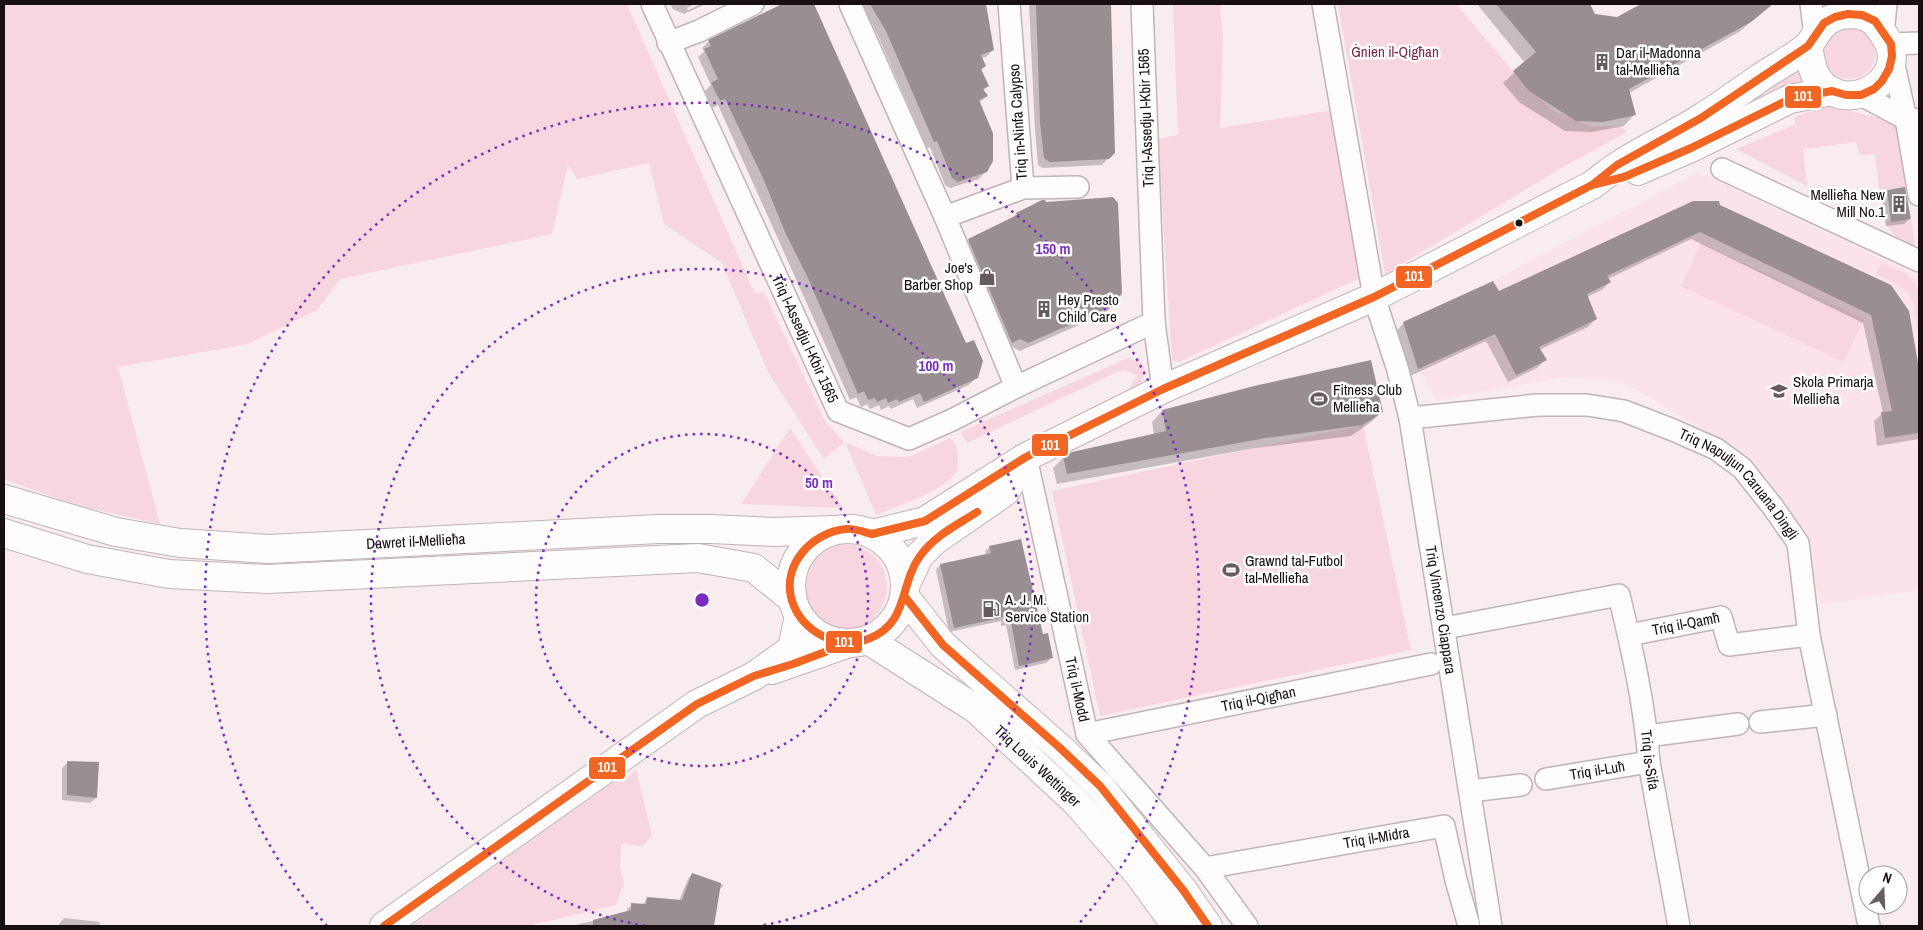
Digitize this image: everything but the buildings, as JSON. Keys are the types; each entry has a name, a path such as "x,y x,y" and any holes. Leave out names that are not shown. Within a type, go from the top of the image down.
{"main road":[{"path":"1592,186 1617,166 1701,118 1811,40 1824,23 1835,17 1857,10 1875,21 1889,44 1889,69 1882,82 1874,89 1861,95 1846,96 1832,91 1816,77 1811,63 1811,40"},
{"path":"872,534 925,521 1026,458 1163,389 1374,296 1592,186 1624,177 1691,148 1790,99 1832,91"},
{"path":"384,926 697,704 754,676 859,642 886,629 897,617 919,556 929,546 1005,492 1026,458"},
{"name":"Dawret il-Mellieħa","path":"4,499 116,532 180,543 269,549 658,529 774,532 833,530"},
{"path":"754,676 792,649 795,607 791,575 798,555 812,540 833,530 847,528 861,529 872,534 891,548 902,565 905,591"},
{"name":"Dawret il-Mellieħa","path":"4,533 87,559 170,574 267,579 698,558 754,568 795,607"},
{"name":"Triq Louis Wettinger","path":"905,591 943,646 1060,748 1100,786 1183,890 1208,926"},
{"path":"795,607 809,629 829,640 859,642"},
{"name":"Triq Louis Wettinger","path":"859,642 976,709 1078,803 1140,876 1176,926"}],"street":[{"name":"Triq l-Assedju l-Kbir 1565","path":"652,4 668,43 838,411 910,439 1154,322"},
{"path":"668,43 754,4"},
{"path":"850,4 945,218 1016,387"},
{"name":"Triq in-Ninfa Calypso","path":"945,218 1023,188 1009,4"},
{"name":"Triq l-Assedju l-Kbir 1565","path":"1142,4 1154,322 1163,389"},
{"name":"Triq Vincenzo Ciappara","path":"1323,4 1374,296 1397,367 1410,418 1491,926"},
{"path":"1811,4 1811,40"},
{"path":"1886,4 1889,44 1913,119 1919,195"},
{"path":"1889,44 1919,43"},
{"path":"1861,95 1913,119"},
{"path":"1722,169 1919,261"},
{"path":"1023,188 1078,187"},
{"name":"Triq Napuljun Caruana Dingli","path":"1410,418 1538,405 1587,405 1624,411 1716,449 1742,468 1773,507 1798,543 1809,635 1869,926"},
{"name":"Triq il-Modd","path":"1026,458 1087,734 1205,868 1247,926"},
{"name":"Triq is-Sifa","path":"1445,628 1619,595 1629,635 1647,736 1649,762 1680,926"},
{"name":"Triq il-Qamħ","path":"1629,635 1721,617 1729,645 1809,635"},
{"name":"Triq il-Qigħan","path":"1087,734 1431,664"},
{"path":"1760,722 1826,715"},
{"path":"1647,736 1738,724"},
{"name":"Triq il-Luħ","path":"1546,779 1649,762"},
{"path":"1470,791 1521,784"},
{"name":"Triq il-Midra","path":"1205,868 1444,826 1456,880 1470,926"}],"shaded area":[{"name":"Skola Primarja Mellieħa","path":"1698,172 1919,277 1919,590 1821,605 1807,555 1790,511 1767,478 1722,441 1623,382 1564,377 1437,400 1418,369 1403,322 1493,281"}],"green space":[{"path":"4,4 627,4 755,294 764,292 825,421 845,442 824,459 768,372 722,263 664,224 649,163 577,179 568,165 552,234 340,279 317,310 248,344 118,367 160,524 75,505 4,479"},
{"path":"1173,4 1220,4 1223,36 1220,128 1334,110 1362,277 1179,362 1172,360 1158,139 1178,135"},
{"name":"Ġnien il-Qigħan","path":"1338,4 1456,4 1513,71 1552,110 1591,126 1620,126 1627,132 1563,167 1385,274"},
{"path":"1849,27 1859,29 1867,35 1873,43 1875,53 1873,63 1867,71 1859,77 1849,79 1839,77 1831,71 1825,63 1823,53 1825,43 1831,35 1839,29"},
{"path":"1796,67 1805,83 1632,165"},
{"path":"1827,106 1888,120 1899,130 1907,187 1879,190 1875,154 1860,155 1856,142 1803,149 1807,186 1736,149 1796,124 1794,117"},
{"path":"1911,219 1915,245 1904,246 1884,222"},
{"path":"1701,243 1864,319 1844,362 1681,286"},
{"path":"1881,263 1905,273 1919,290 1919,338 1911,297 1899,286 1876,275"},
{"path":"1128,358 1141,362 1145,370 1141,384 1129,389 1137,376 1125,370 1117,372 967,443 960,432"},
{"name":"Grawnd tal-Futbol tal-Mellieħa","path":"1363,425 1411,650 1100,716 1052,491"},
{"path":"790,428 843,508 741,504"},
{"path":"950,438 957,446 957,470 944,484 933,491 876,515 845,443 877,456 908,457"},
{"path":"836,544 852,544 861,547 875,556 884,570 887,587 884,604 875,618 861,627 852,630 836,630 820,623 808,611 801,595 801,579 808,563 820,551"},
{"path":"636,769 652,835 643,846 621,844 620,867 624,882 616,905 528,926 411,926 613,782 624,782"}],"transit line":[{"name":"101","path":"1848,14 1862,15 1875,21 1891,44 1892,56 1889,69 1882,81 1874,89 1861,95 1846,95 1832,91 1790,99 1691,148 1624,177 1592,185 1617,165 1701,118 1808,46 1824,23 1835,17 1848,14"},
{"name":"101","path":"872,534 925,521 1026,457 1163,389 1374,297 1592,185"},
{"name":"101","path":"872,534 849,529 833,531 811,544 795,563 791,575 792,601 804,621 822,636 844,642 856,642 868,639 881,632 897,614 913,567 920,556 946,531 977,512"},
{"name":"101","path":"905,597 943,645 1060,748 1100,786 1183,890 1208,926"},
{"name":"101","path":"384,926 697,704 754,676 849,643"}],"place":[{"name":"Dar il-Madonna tal-Mellieħa","path":"1602,62"},
{"name":"Mellieħa New Mill No.1","path":"1899,204"},
{"name":"Joe's Barber Shop","path":"987,277"},
{"name":"Hey Presto Child Care","path":"1044,309"},
{"name":"Skola Primarja Mellieħa","path":"1779,391"},
{"name":"Fitness Club Mellieħa","path":"1319,399"},
{"name":"Grawnd tal-Futbol tal-Mellieħa","path":"1231,570"},
{"name":"A. J. M. Service Station","path":"991,609"}]}
